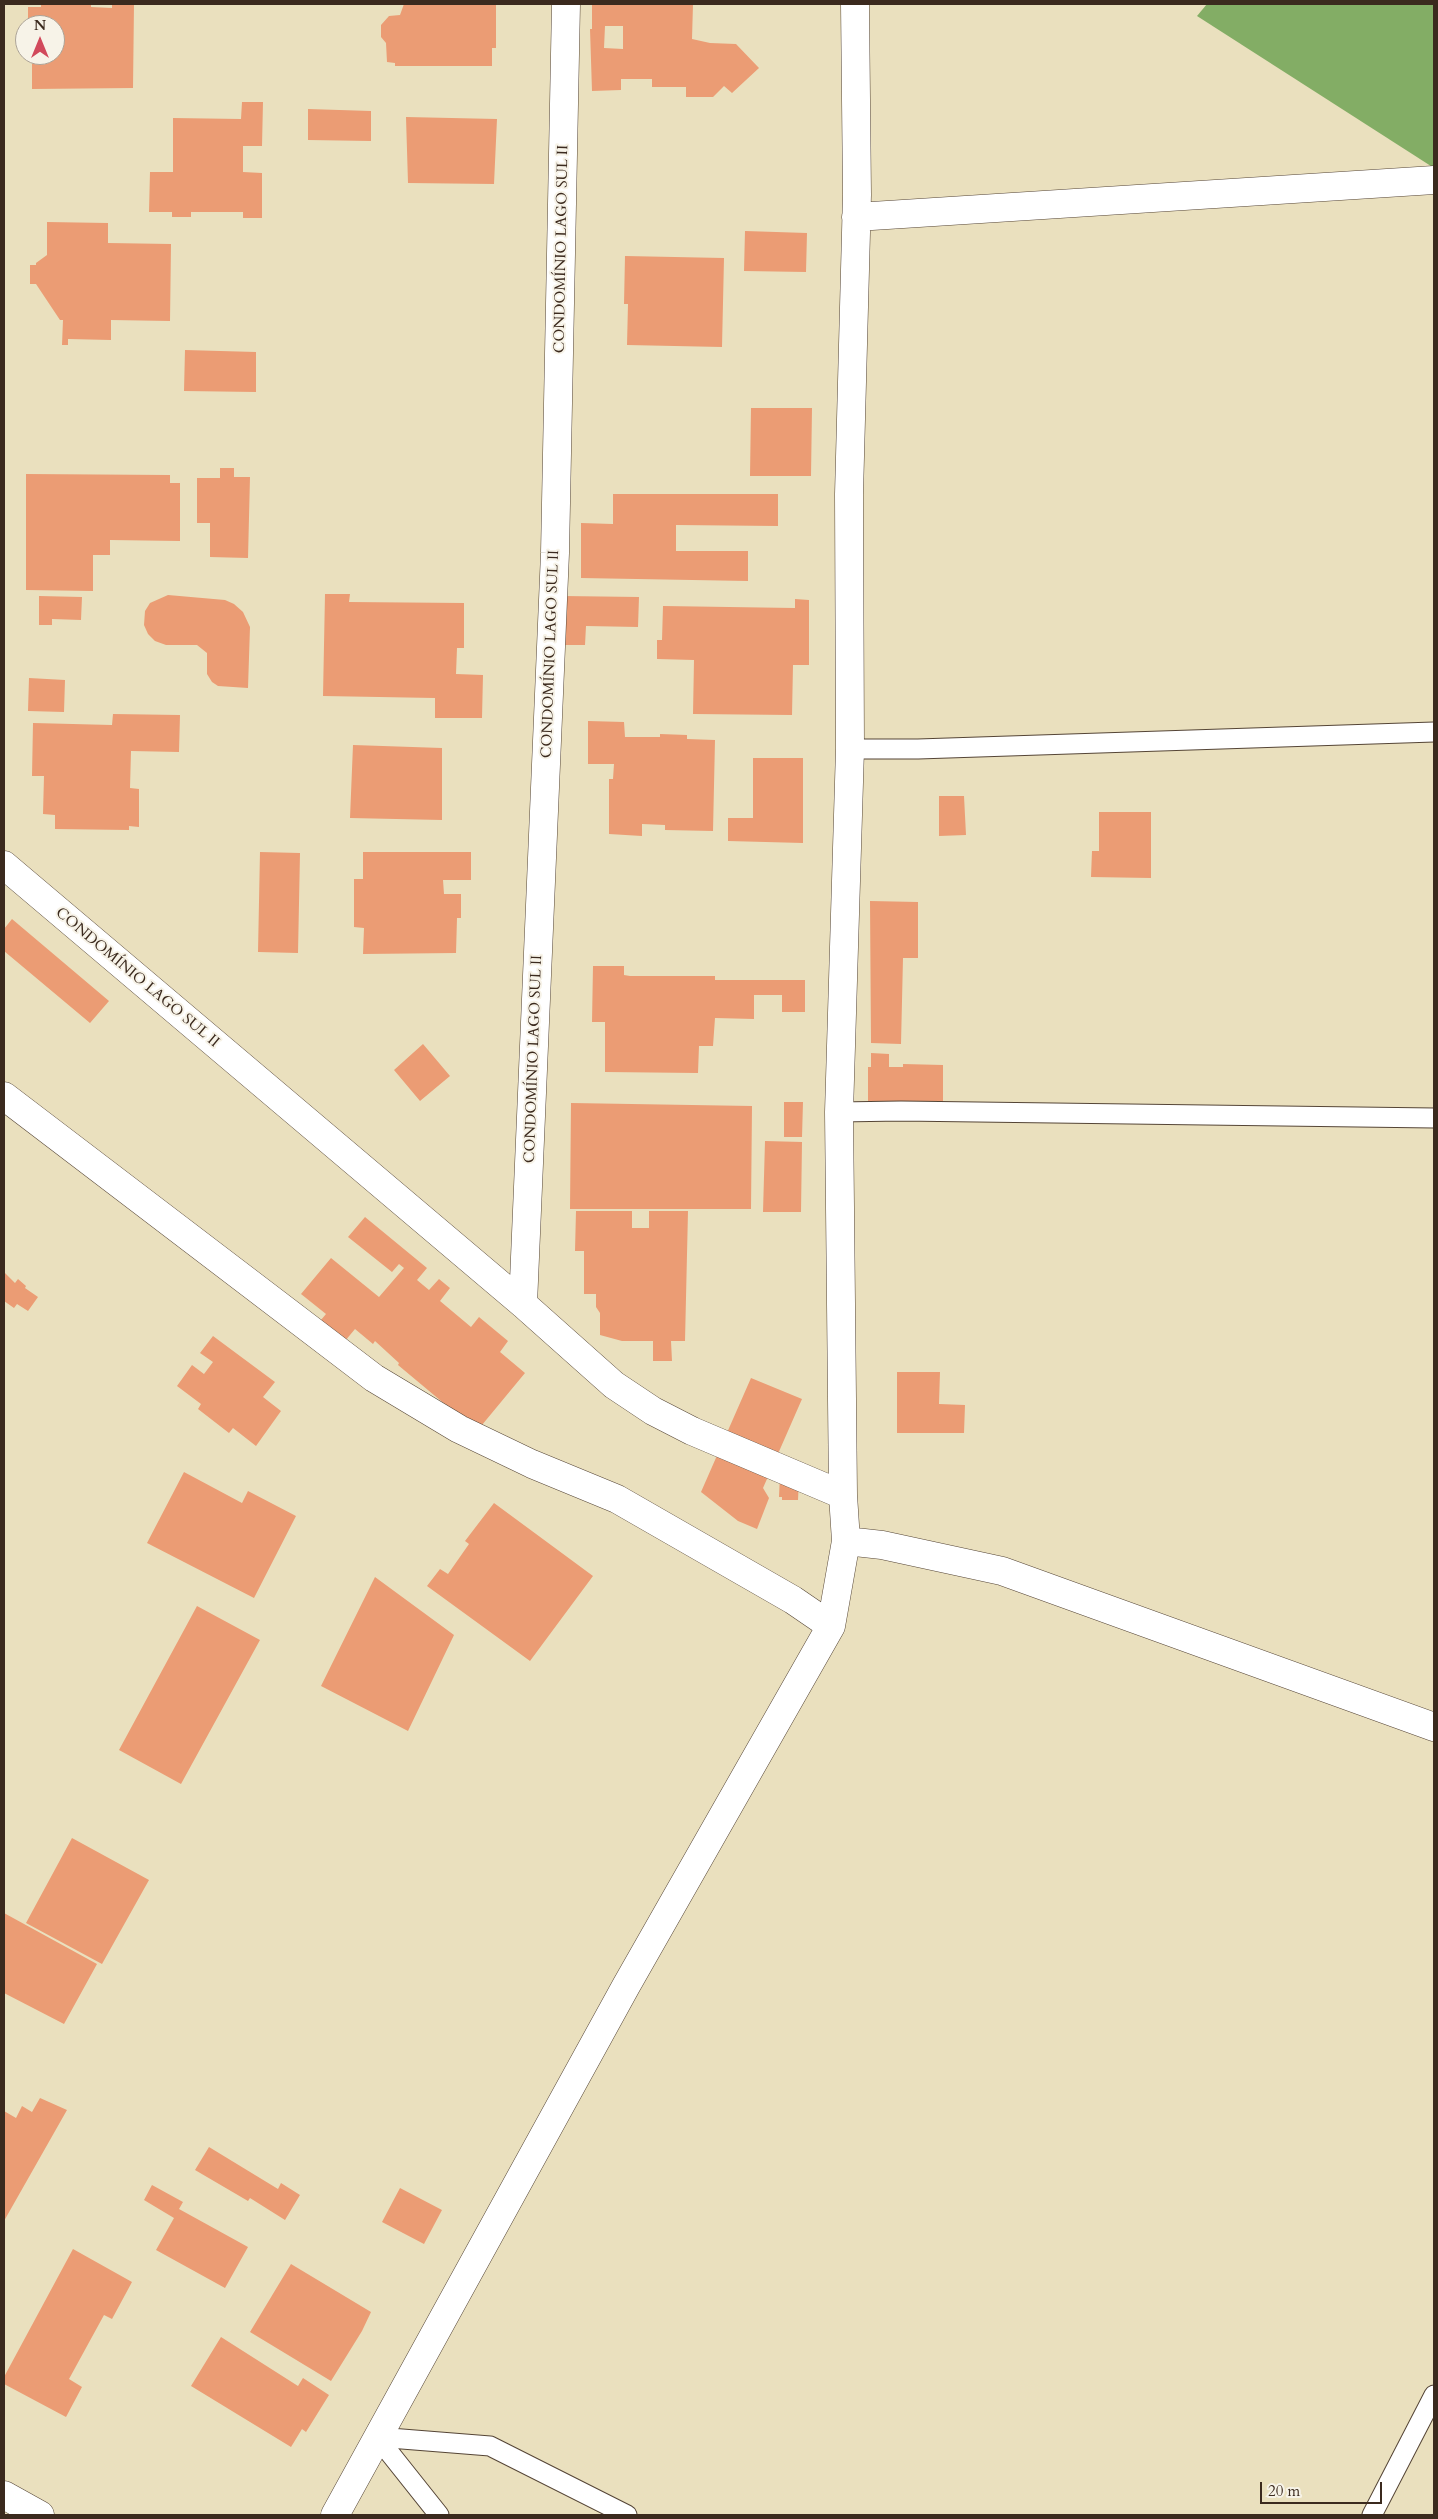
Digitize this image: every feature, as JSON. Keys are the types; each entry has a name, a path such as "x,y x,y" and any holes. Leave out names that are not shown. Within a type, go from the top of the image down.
{"street":[{"name":"CONDOMÍNIO LAGO SUL II","path":"523,1304 556,553 566,4"},
{"path":"335,2515 626,1986 831,1626 846,1541 839,1112 850,749 849,494 856,216 855,4"},
{"path":"856,216 1434,180"},
{"name":"CONDOMÍNIO LAGO SUL II","path":"4,865 523,1304 614,1384 653,1411 692,1431 844,1495"},
{"path":"4,1096 374,1378 460,1429 532,1464 617,1499 794,1600 831,1626"},
{"path":"846,1541 882,1546 1002,1571 1434,1726"},
{"path":"4,2495 40,2515"}],"lane":[{"path":"850,749 918,749 1434,732"},
{"path":"839,1112 901,1111 1434,1118"},
{"path":"1372,2515 1434,2395"},
{"path":"377,2437 439,2515"},
{"path":"377,2437 490,2446 627,2515"}],"green space":[{"path":"1207,4 1434,4 1434,168 1197,16"}],"building":[{"path":"41,4 91,4 91,7 112,8 112,4 134,4 133,88 32,89 32,65 65,65 65,15 28,15 28,7 41,7"},
{"path":"404,4 496,4 496,48 492,48 492,66 395,66 395,63 387,62 386,43 381,37 381,25 389,16 400,15"},
{"path":"592,4 693,4 692,39 710,43 736,44 759,68 732,93 724,86 713,97 686,97 686,87 652,87 652,79 621,79 621,90 592,91 590,29 592,29","holes":["605,26 623,26 623,49 604,48"]},
{"path":"242,102 263,102 262,146 243,146 243,172 262,173 262,218 243,218 243,212 191,212 191,217 172,217 172,212 149,212 150,172 173,172 173,118 241,119"},
{"path":"308,109 371,111 371,141 308,140"},
{"path":"406,117 497,119 494,184 408,183"},
{"path":"47,222 108,223 108,243 171,244 170,321 111,320 111,340 68,339 68,345 62,345 63,320 60,320 36,284 30,284 30,265 36,265 47,255"},
{"path":"745,231 807,233 806,272 744,271"},
{"path":"625,256 724,258 722,347 627,345 628,304 624,304"},
{"path":"185,350 256,352 256,392 184,391"},
{"path":"751,408 812,408 811,476 750,476"},
{"path":"220,468 234,468 234,477 250,477 248,558 210,557 210,523 197,523 197,478 220,478"},
{"path":"26,474 170,475 170,483 180,483 180,541 110,540 110,555 93,555 93,591 26,590"},
{"path":"613,494 778,494 778,526 676,525 676,551 748,551 748,581 581,578 581,523 613,524"},
{"path":"325,594 350,594 349,602 464,603 464,648 457,648 456,674 483,675 482,718 435,718 435,698 323,696"},
{"path":"168,595 225,600 234,604 243,612 250,627 248,688 218,686 212,682 207,674 207,653 197,645 166,645 155,641 148,634 144,625 145,611 150,603"},
{"path":"39,596 82,597 81,620 52,619 52,625 39,625"},
{"path":"563,596 639,597 638,627 586,626 585,645 563,645"},
{"path":"795,599 809,600 809,665 793,665 792,715 693,714 694,660 657,659 657,640 662,640 663,606 795,608"},
{"path":"29,678 65,680 64,712 28,711"},
{"path":"113,714 180,715 179,752 131,751 130,788 139,789 139,827 129,826 129,830 55,829 55,815 43,814 44,776 32,776 33,723 112,725"},
{"path":"588,721 624,722 625,737 660,737 660,734 687,735 687,739 715,740 713,831 665,830 665,825 642,824 642,836 609,834 609,779 613,779 614,764 588,764"},
{"path":"353,745 442,748 442,820 350,818"},
{"path":"753,758 803,758 803,843 728,841 728,818 753,818"},
{"path":"939,796 964,796 966,835 939,836"},
{"path":"1099,812 1151,812 1151,878 1091,877 1092,851 1099,851"},
{"path":"260,852 300,853 298,953 258,952"},
{"path":"363,852 471,852 471,880 443,880 444,894 461,894 461,918 457,918 456,953 363,954 364,928 354,927 354,879 363,879"},
{"path":"870,901 918,902 918,958 903,958 901,1044 871,1043"},
{"path":"12,919 109,1001 90,1023 4,951 4,929"},
{"path":"593,966 624,966 624,975 630,976 715,976 715,980 805,980 805,1012 782,1012 782,995 754,995 754,1019 715,1018 713,1046 699,1046 698,1073 605,1072 605,1022 592,1022"},
{"path":"423,1044 450,1076 420,1101 394,1070"},
{"path":"871,1053 889,1054 889,1067 903,1067 903,1064 943,1065 943,1104 868,1113 868,1067 871,1067"},
{"path":"784,1102 803,1102 802,1137 784,1137"},
{"path":"571,1103 752,1106 751,1209 570,1209"},
{"path":"765,1141 802,1142 801,1212 763,1212"},
{"path":"576,1211 632,1211 632,1228 649,1228 649,1211 688,1211 685,1341 671,1341 672,1361 653,1361 653,1341 622,1341 600,1335 600,1313 596,1307 596,1294 584,1294 584,1251 575,1251"},
{"path":"365,1217 427,1268 417,1280 429,1290 439,1279 450,1288 440,1301 471,1327 479,1317 508,1341 500,1352 525,1373 477,1431 398,1365 399,1363 375,1341 373,1344 355,1329 335,1353 310,1333 326,1314 301,1294 331,1258 379,1297 404,1268 399,1264 392,1272 348,1237"},
{"path":"4,1272 15,1283 18,1279 26,1286 25,1288 38,1297 28,1311 17,1304 14,1308 4,1301"},
{"path":"213,1336 275,1382 263,1397 281,1411 256,1446 233,1428 229,1433 198,1409 201,1404 177,1386 192,1365 204,1374 213,1362 200,1353"},
{"path":"897,1372 940,1372 939,1404 965,1405 964,1433 897,1433"},
{"path":"751,1378 802,1399 763,1488 769,1498 757,1529 738,1521 701,1492"},
{"path":"184,1472 242,1503 248,1491 296,1516 254,1598 147,1543"},
{"path":"780,1474 799,1478 798,1500 782,1500 782,1497 779,1497"},
{"path":"494,1503 593,1576 530,1661 427,1586 440,1569 448,1574 469,1544 465,1541"},
{"path":"375,1577 454,1635 408,1731 321,1686"},
{"path":"197,1606 260,1640 181,1784 119,1750"},
{"path":"72,1838 149,1880 102,1964 26,1923"},
{"path":"4,1913 97,1964 64,2024 4,1993"},
{"path":"40,2098 67,2110 4,2221 4,2111 16,2118 22,2106 32,2112"},
{"path":"209,2147 278,2189 281,2183 300,2195 285,2220 250,2198 248,2201 195,2170"},
{"path":"152,2185 183,2202 179,2209 248,2247 225,2288 156,2250 174,2218 144,2200"},
{"path":"400,2188 442,2210 424,2244 382,2222"},
{"path":"73,2249 132,2282 112,2319 104,2315 69,2379 82,2387 66,2417 4,2384 4,2377"},
{"path":"291,2264 371,2312 362,2331 331,2381 250,2332"},
{"path":"221,2337 298,2386 303,2378 329,2395 306,2432 302,2429 291,2447 191,2386"}]}
